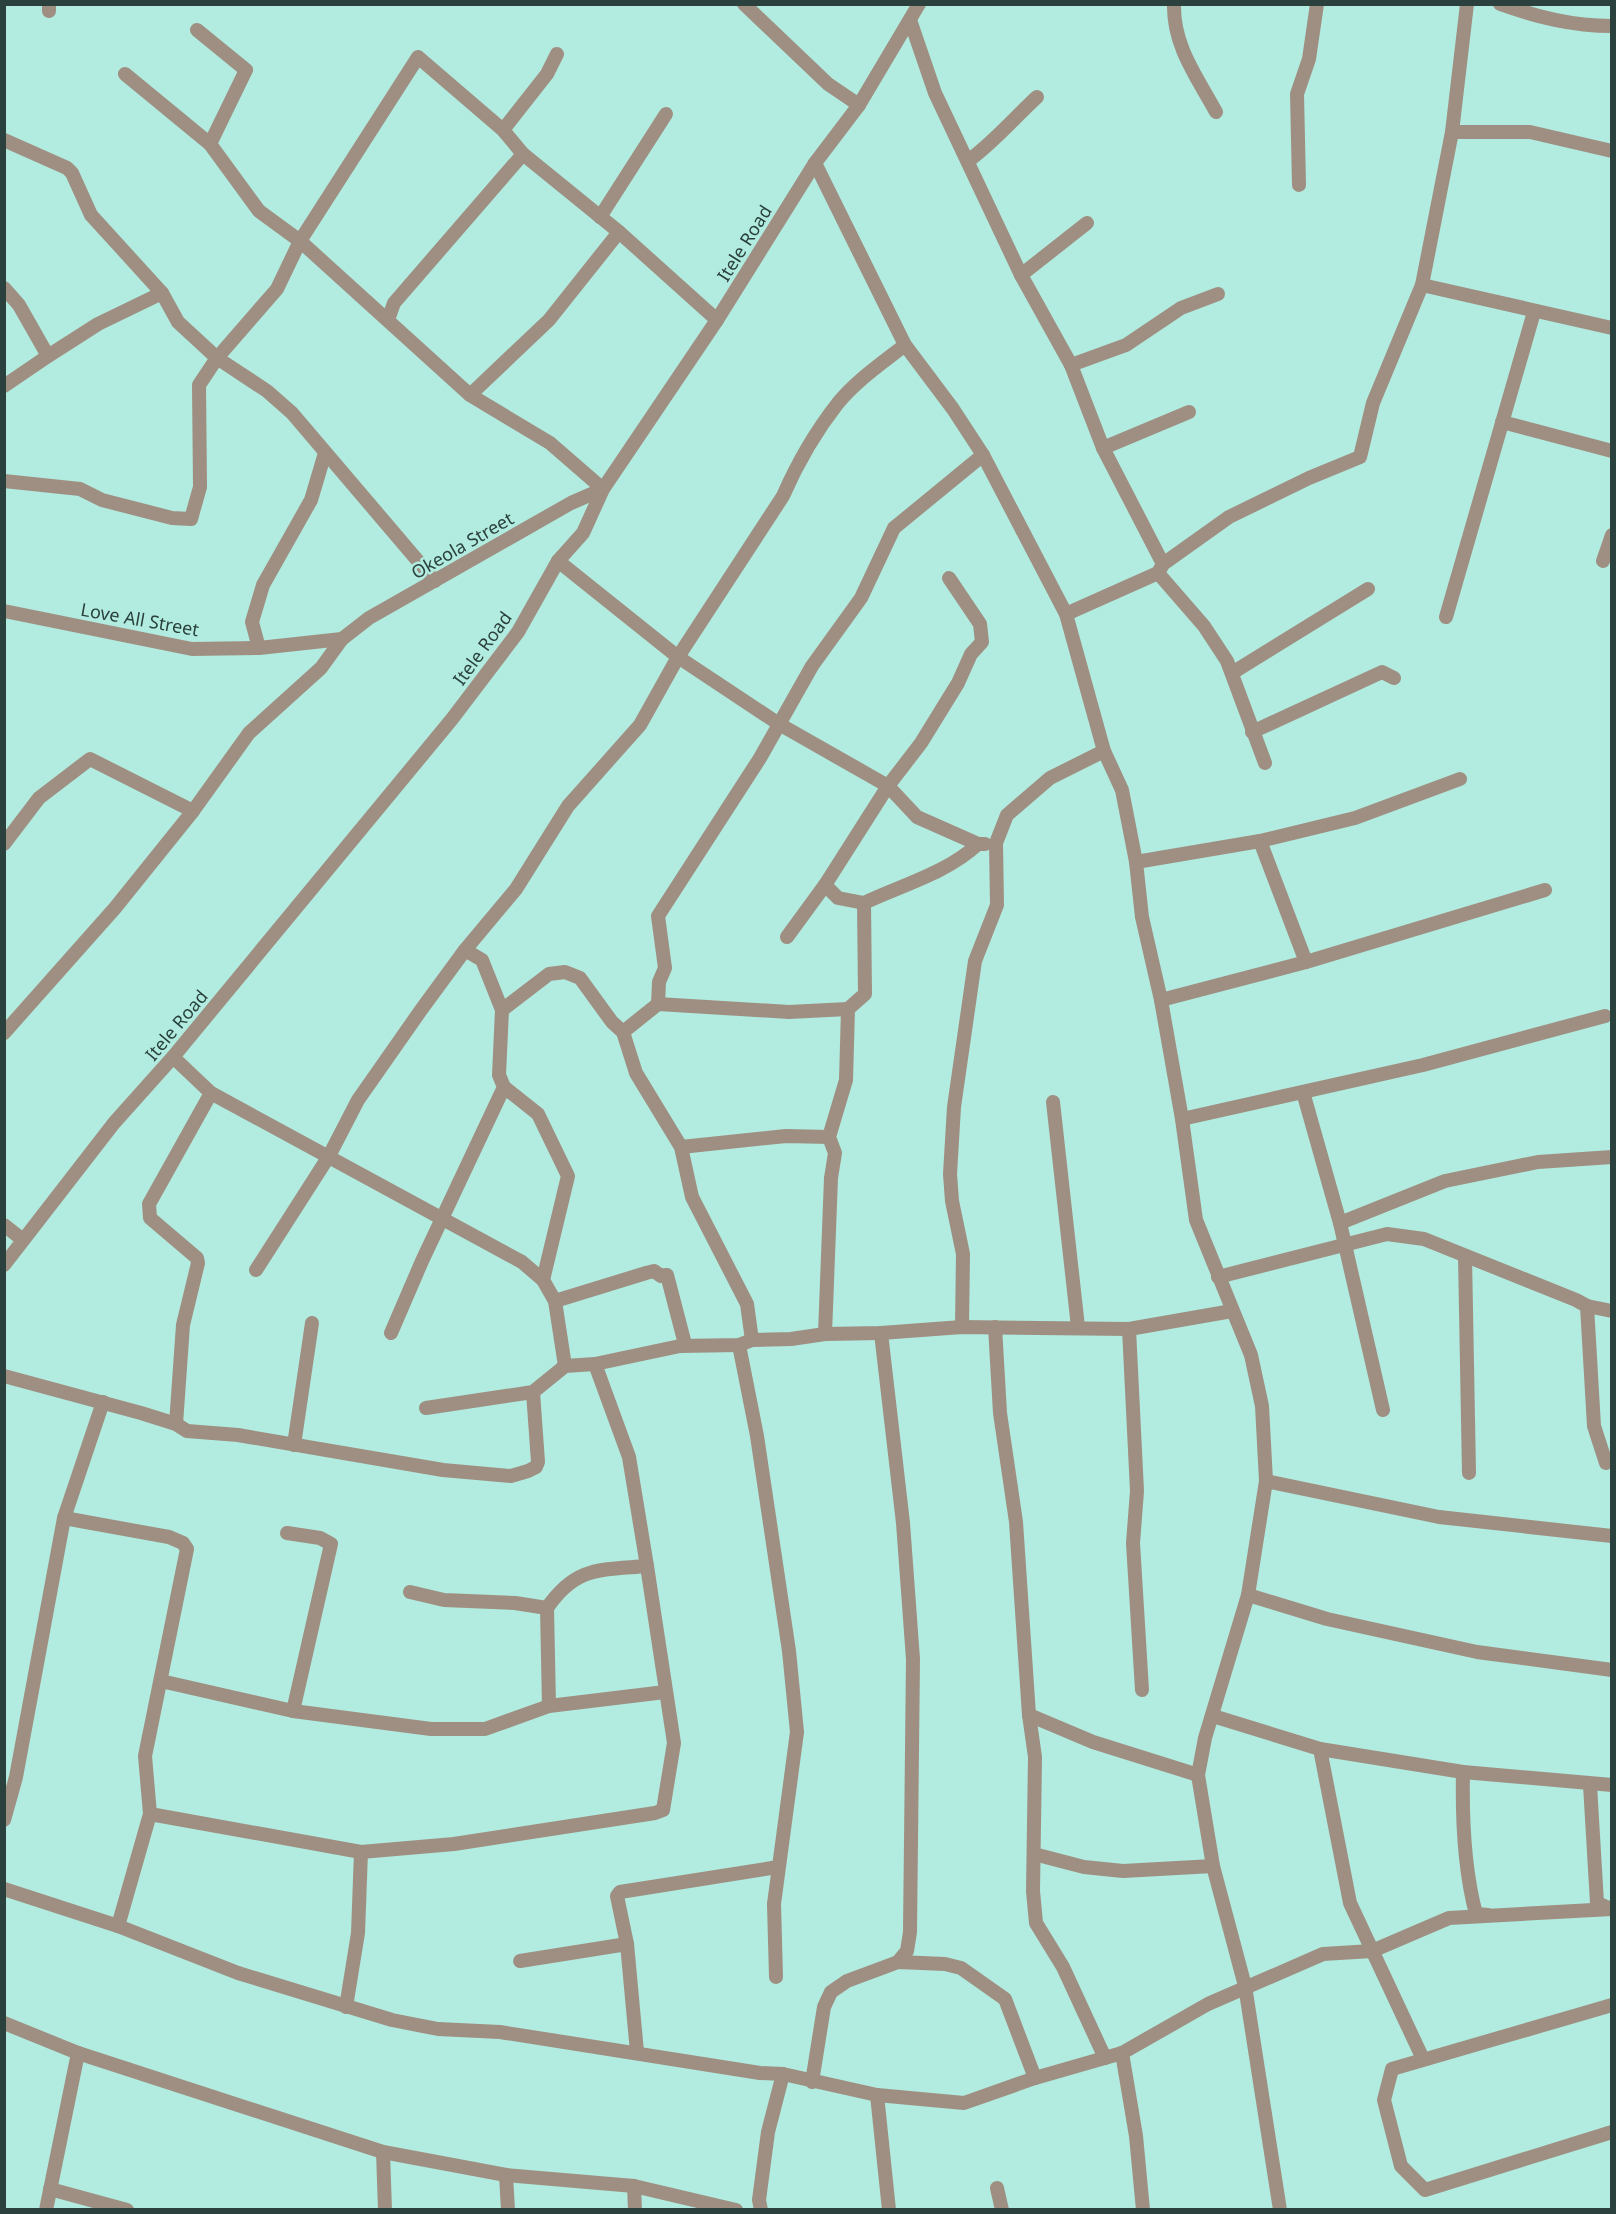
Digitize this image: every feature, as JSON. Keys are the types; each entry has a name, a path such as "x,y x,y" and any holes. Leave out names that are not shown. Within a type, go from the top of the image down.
{"street":[{"path":"744,4 828,84 859,105"},
{"name":"Itele Road","path":"4,1266 114,1123 173,1058 452,719 518,632 558,561 583,532 603,489 717,320 815,163 859,105 920,4"},
{"path":"1174,4 1174,17 1181,50 1216,112"},
{"path":"1299,185 1297,94 1309,59 1317,4"},
{"path":"1066,614 1161,568 1229,517 1309,478 1360,457 1373,403 1422,285 1452,132 1467,4"},
{"path":"1500,4 1538,18 1570,24 1611,26"},
{"path":"910,20 935,93 1022,275 1071,365 1103,448 1161,568 1227,661 1265,763"},
{"path":"197,30 246,70 210,144"},
{"path":"503,130 547,74 557,54"},
{"path":"4,481 80,489 102,500 172,518 191,519 200,487 199,386 217,358 277,289 300,241 418,57 503,130 523,154 619,232 717,320"},
{"path":"125,74 210,144 259,211 300,241 470,395 550,443 603,489"},
{"path":"968,161 993,143 1006,125 1037,97"},
{"path":"600,216 666,114"},
{"path":"1452,132 1530,132 1611,151"},
{"path":"4,140 67,168 72,173 91,215 162,293 178,322 217,358 267,391 292,413 435,581"},
{"path":"388,320 394,303 523,154"},
{"path":"815,163 905,345 952,409 982,455 1066,614 1104,751 1122,790 1136,862 1142,917 1161,1000 1182,1119 1196,1220 1251,1355 1262,1406 1266,1481 1248,1595 1205,1738 1198,1775 1214,1866 1245,1986 1280,2210"},
{"path":"1022,275 1087,223"},
{"path":"470,395 549,320 619,232"},
{"path":"1422,285 1611,328"},
{"path":"4,288 19,305 48,356"},
{"path":"4,386 99,324 162,293"},
{"path":"1071,365 1126,345 1181,308 1218,294"},
{"path":"369,305 394,303"},
{"path":"1446,617 1486,485 1534,312"},
{"path":"256,1270 329,1156 358,1100 465,950 516,889 568,806 640,725 678,657 783,496 794,471 839,403 865,377 905,345"},
{"path":"1103,448 1188,412"},
{"path":"1502,422 1611,452"},
{"path":"259,648 252,622 263,585 311,500 325,453"},
{"path":"658,1004 659,982 665,968 658,916 780,724 812,666 861,598 894,528 982,455"},
{"name":"Okeola Street","path":"5,1031 115,908 193,811 249,733 321,668 342,639 369,618 571,503 603,489"},
{"path":"1603,561 1611,535"},
{"path":"558,561 678,657 780,724 888,786 917,817 978,844 996,843"},
{"path":"787,937 825,885 888,786 921,743 958,683 970,654 982,642 980,624 949,578"},
{"path":"1232,674 1368,589"},
{"name":"Love All Street","path":"4,611 192,649 259,648 342,639"},
{"path":"1252,732 1382,672 1394,678"},
{"path":"962,1327 963,1254 952,1201 951,1174 954,1107 975,961 997,905 996,843 1007,815 1050,778 1104,751"},
{"path":"5,842 39,798 90,759 193,811"},
{"path":"1136,862 1260,841 1355,818 1460,779"},
{"path":"1260,841 1306,962"},
{"path":"825,885 838,898 864,903 947,866 978,844"},
{"path":"1161,1000 1306,962 1545,890"},
{"path":"623,1032 658,1004 789,1012 848,1009 865,994 864,903"},
{"path":"465,950 482,960 502,1010 499,1075 504,1088 538,1114 568,1176 543,1280"},
{"path":"502,1010 549,974 565,972 580,978 612,1022 623,1032 636,1073 681,1147 692,1197 747,1304 746,1342 757,1436 789,1651 798,1732 774,1904 776,1977"},
{"path":"825,1334 831,1178 835,1153 829,1137 846,1080 848,1009"},
{"path":"1182,1119 1423,1065 1605,1016"},
{"path":"173,1058 211,1094 522,1262 543,1280 555,1301 565,1366"},
{"path":"391,1333 441,1220 504,1088"},
{"path":"1303,1092 1346,1246 1383,1410"},
{"path":"176,1424 183,1325 198,1263 197,1258 150,1218 148,1204 211,1094"},
{"path":"1053,1102 1078,1328"},
{"path":"681,1147 786,1136 829,1137"},
{"path":"1340,1223 1445,1181 1538,1162 1611,1157"},
{"path":"4,1225 23,1240"},
{"path":"1218,1276 1387,1234 1424,1239 1587,1306 1611,1311"},
{"path":"1465,1256 1469,1473"},
{"path":"555,1301 654,1271 661,1276 667,1275 685,1344 680,1346"},
{"path":"1587,1306 1594,1426 1605,1464"},
{"path":"426,1408 533,1392 565,1366 595,1364 680,1346 790,1339 825,1334 881,1333 962,1327 1129,1329 1232,1311"},
{"path":"294,1445 312,1323"},
{"path":"995,1327 1000,1413 1016,1522 1029,1716 1035,1757 1033,1891 1036,1923 1063,1967 1106,2058"},
{"path":"1129,1329 1137,1491 1133,1543 1142,1690"},
{"path":"881,1333 903,1522 914,1659 910,1932 907,1951 898,1962"},
{"path":"150,1814 362,1852 454,1844 663,1810 674,1743 629,1457 595,1364"},
{"path":"4,1376 103,1402 176,1424 188,1431 238,1435 443,1470 511,1476 536,1467 538,1462 533,1392"},
{"path":"4,1820 16,1777 64,1518 103,1402"},
{"path":"1266,1481 1439,1517 1611,1536"},
{"path":"64,1518 169,1537 183,1543 187,1549 145,1756 150,1814 118,1926"},
{"path":"287,1533 320,1538 331,1544 293,1711"},
{"path":"549,1706 547,1608 562,1586 574,1582 588,1571 647,1566"},
{"path":"410,1592 444,1600 516,1603 547,1608"},
{"path":"1248,1595 1327,1619 1478,1652 1611,1670"},
{"path":"161,1681 293,1711 431,1729 485,1729 549,1706 665,1692"},
{"path":"1029,1716 1093,1742 1198,1775"},
{"path":"1213,1716 1320,1749 1463,1772 1590,1785 1611,1785"},
{"path":"1320,1749 1350,1903 1423,2059"},
{"path":"1463,1772 1466,1854 1472,1899 1476,1914 1491,1915"},
{"path":"1590,1785 1597,1903 1611,1909"},
{"path":"346,2007 358,1933 362,1852"},
{"path":"1034,1854 1084,1868 1123,1871 1214,1866"},
{"path":"637,2052 627,1944 617,1905 617,1896 620,1892 778,1867"},
{"path":"4,1889 118,1926 238,1973 392,2020 438,2029 500,2032 760,2073 783,2074 878,2095 964,2103 1035,2078 1122,2053 1208,2004 1323,1954 1372,1950 1449,1918 1611,1909"},
{"path":"520,1961 627,1944"},
{"path":"812,2082 824,2007 831,1992 847,1981 898,1962 945,1964 961,1968 1005,1999 1035,2078"},
{"path":"1611,2005 1392,2069 1384,2100 1401,2166 1425,2190 1611,2132"},
{"path":"4,2023 78,2053 383,2152 507,2175 634,2186 736,2209 760,2205 768,2132 783,2074"},
{"path":"46,2210 78,2053"},
{"path":"1122,2053 1136,2136 1143,2210"},
{"path":"878,2095 889,2210"},
{"path":"383,2152 385,2210"},
{"path":"507,2175 508,2210"},
{"path":"634,2186 635,2210"},
{"path":"997,2188 1002,2210"},
{"path":"50,2189 127,2210"}]}
